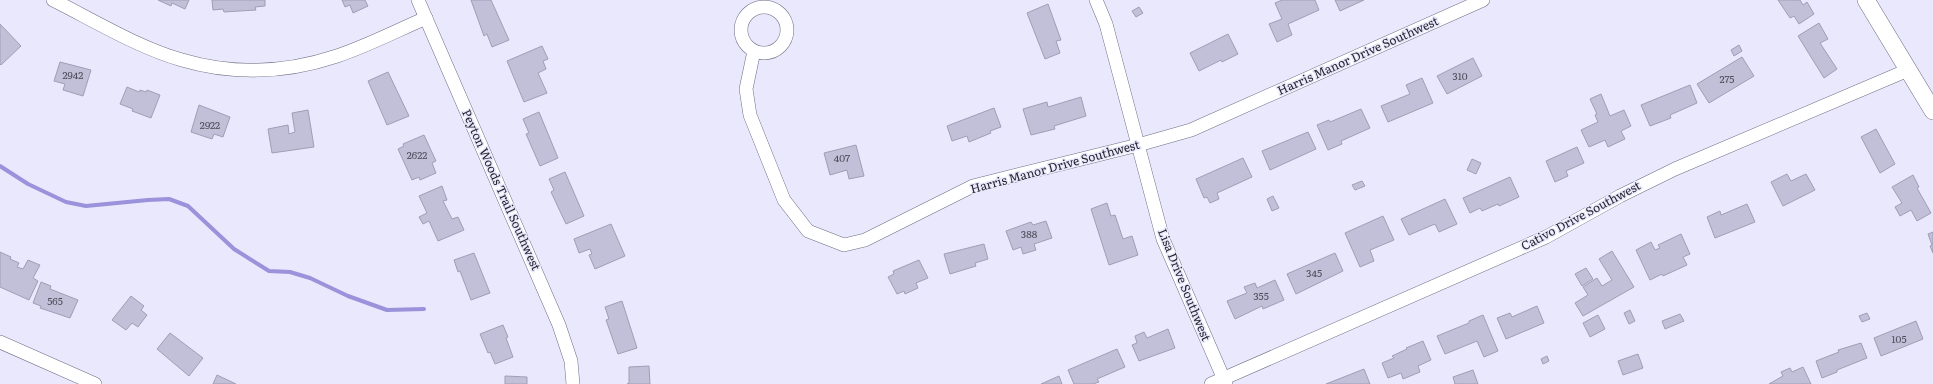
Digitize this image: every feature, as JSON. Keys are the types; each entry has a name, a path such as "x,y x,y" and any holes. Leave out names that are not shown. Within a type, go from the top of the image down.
{"street":[{"path":"53,0 148,48 181,60 214,68 249,71 286,68 309,64 338,56 426,18"},
{"name":"Peyton Woods Trail Southwest","path":"418,0 559,325 571,361 573,384"},
{"name":"Lisa Drive Southwest","path":"1096,0 1106,24 1163,239 1224,381"},
{"name":"Harris Manor Drive Southwest","path":"754,51 746,89 750,115 784,200 808,231 844,245 865,240 973,186 1138,146 1191,130 1483,0"},
{"path":"1866,0 1933,111"},
{"name":"Cativo Drive Southwest","path":"1211,384 1224,381 1546,237 1620,196 1675,169 1908,70"},
{"path":"0,342 95,384"}],"building":[{"path":"158,0 189,0 185,9 172,3 171,6"},
{"path":"212,0 265,0 265,6 255,7 256,10 224,12 223,9 213,10"},
{"path":"342,0 365,0 368,6 353,13 350,5 345,7"},
{"path":"471,0 491,0 509,40 492,47 487,34 484,36"},
{"path":"1282,0 1315,0 1319,10 1288,24 1292,35 1277,42 1269,24 1282,19 1275,3"},
{"path":"1335,0 1364,0 1340,11"},
{"path":"1778,0 1800,0 1803,5 1807,2 1814,14 1799,24 1794,16 1790,18"},
{"path":"1048,4 1061,40 1056,41 1060,53 1045,59 1027,13"},
{"path":"1139,7 1143,13 1136,17 1132,11"},
{"path":"1819,23 1828,39 1820,43 1837,69 1824,78 1798,36"},
{"path":"0,24 21,46 1,65 0,64"},
{"path":"1228,34 1238,54 1222,62 1221,60 1199,71 1190,53"},
{"path":"1739,45 1742,51 1734,56 1731,50"},
{"path":"542,46 548,59 543,61 546,69 538,73 547,93 524,102 507,61"},
{"path":"1742,57 1754,76 1709,103 1697,84"},
{"path":"1473,58 1482,76 1447,94 1437,76"},
{"path":"60,62 91,70 83,96 63,90 65,84 54,81"},
{"path":"388,72 409,116 387,125 368,81"},
{"path":"1422,78 1433,103 1388,122 1381,106 1410,94 1406,85"},
{"path":"1690,85 1697,103 1670,115 1671,118 1650,126 1641,105"},
{"path":"127,87 139,92 140,90 146,92 147,90 160,95 151,118 132,111 133,109 120,104"},
{"path":"1601,94 1610,116 1624,110 1631,126 1621,131 1625,139 1608,147 1605,140 1589,147 1581,130 1598,122 1595,115 1597,114 1590,99"},
{"path":"1081,97 1086,116 1054,126 1055,129 1031,135 1023,109 1047,102 1048,107"},
{"path":"199,105 230,117 223,137 214,134 212,139 191,132"},
{"path":"994,108 1001,127 969,142 967,136 952,141 947,126"},
{"path":"1361,109 1370,128 1341,141 1342,144 1328,150 1317,125 1329,120 1330,122"},
{"path":"308,110 314,147 272,153 268,129 288,125 289,134 295,132 292,113"},
{"path":"539,112 558,158 540,166 526,134 529,133 523,119"},
{"path":"1876,129 1895,164 1880,173 1861,137"},
{"path":"1308,132 1316,149 1270,170 1262,151"},
{"path":"424,135 436,161 432,163 436,173 420,180 419,177 412,180 398,149 404,146 403,144"},
{"path":"856,145 864,176 849,179 847,170 830,175 824,153"},
{"path":"1577,147 1584,163 1566,171 1568,176 1555,182 1546,161"},
{"path":"1243,158 1252,177 1217,193 1219,199 1210,203 1207,197 1204,198 1196,179"},
{"path":"1472,159 1481,163 1476,174 1467,170"},
{"path":"565,172 584,216 566,224 551,192 554,190 549,179"},
{"path":"1787,174 1791,181 1806,174 1815,190 1783,206 1771,182"},
{"path":"1913,175 1919,187 1917,188 1931,213 1917,221 1911,210 1900,216 1895,207 1902,203 1892,187"},
{"path":"1510,177 1519,197 1499,206 1498,204 1482,211 1480,208 1470,213 1463,198"},
{"path":"1362,181 1365,186 1355,190 1352,185"},
{"path":"442,186 447,200 443,201 452,219 458,217 464,230 438,241 429,221 423,224 419,217 427,213 419,196"},
{"path":"1273,196 1279,208 1272,211 1267,199"},
{"path":"1445,199 1457,224 1439,232 1435,224 1409,235 1401,219"},
{"path":"1107,203 1111,216 1115,215 1123,239 1132,236 1138,255 1109,265 1091,209"},
{"path":"1747,204 1755,222 1715,238 1707,217 1720,211 1721,215"},
{"path":"1383,216 1394,240 1370,250 1374,261 1360,267 1345,233"},
{"path":"1046,221 1052,238 1034,244 1036,250 1023,254 1021,247 1013,250 1006,231 1031,222 1033,225"},
{"path":"611,224 625,256 595,269 589,255 592,254 590,249 579,253 574,239"},
{"path":"1933,232 1933,253 1928,234"},
{"path":"1681,234 1690,254 1683,257 1687,265 1650,280 1636,250 1651,242 1655,250 1660,248 1658,245"},
{"path":"984,244 988,259 975,263 976,266 950,274 944,254"},
{"path":"1612,251 1634,287 1583,316 1575,303 1588,295 1583,287 1597,278 1602,286 1612,280 1599,259"},
{"path":"0,252 11,257 10,259 19,263 17,267 23,269 28,260 40,265 33,278 38,281 29,300 0,287"},
{"path":"474,253 490,293 471,300 460,271 458,272 454,260"},
{"path":"1335,253 1343,271 1296,294 1287,274"},
{"path":"919,260 928,278 916,283 918,288 905,294 904,291 897,294 888,277 894,274 893,271"},
{"path":"1586,268 1593,279 1582,286 1575,274"},
{"path":"1275,280 1284,300 1263,309 1262,306 1235,319 1227,301 1247,293 1244,287 1255,283 1257,288"},
{"path":"41,282 51,286 50,289 78,300 70,318 40,308 41,306 33,303"},
{"path":"131,296 144,306 141,310 147,315 138,327 132,323 126,330 112,320"},
{"path":"622,301 637,348 618,354 606,320 609,319 605,307"},
{"path":"1537,306 1544,323 1506,339 1497,318 1510,313 1512,317"},
{"path":"1630,310 1635,321 1629,324 1624,313"},
{"path":"1867,313 1870,319 1862,322 1859,316"},
{"path":"1680,314 1684,321 1665,329 1662,321"},
{"path":"1483,315 1498,351 1484,357 1477,341 1445,354 1437,336 1469,323 1469,321"},
{"path":"1598,315 1605,329 1590,337 1583,323"},
{"path":"1916,321 1923,339 1881,356 1874,338"},
{"path":"503,325 513,357 495,364 490,352 488,353 480,334"},
{"path":"1168,329 1175,348 1139,361 1132,345 1137,343 1135,336 1144,332 1147,338"},
{"path":"170,333 203,358 189,376 157,349"},
{"path":"1423,341 1431,360 1418,366 1420,372 1403,379 1401,373 1388,378 1382,363 1394,358 1392,356 1407,349 1406,348"},
{"path":"1861,343 1867,358 1837,370 1837,372 1822,378 1816,361 1839,352 1838,350"},
{"path":"1117,349 1125,367 1097,379 1099,382 1093,384 1074,384 1068,370"},
{"path":"1638,354 1643,368 1623,375 1618,361"},
{"path":"1547,356 1549,361 1543,364 1541,359"},
{"path":"649,366 650,384 627,384 629,383 629,367"},
{"path":"1803,367 1811,384 1769,384 1783,376 1781,372 1790,368 1792,372"},
{"path":"1364,369 1370,384 1326,384"},
{"path":"1473,370 1478,384 1455,384 1453,377"},
{"path":"217,375 236,384 213,384"},
{"path":"505,376 527,377 527,384 505,384"},
{"path":"1059,376 1062,384 1041,384"}],"waterway":[{"path":"0,166 28,184 66,202 86,206 169,199 188,206 234,249 269,271 290,272 310,278 348,296 387,310 424,309"}]}
